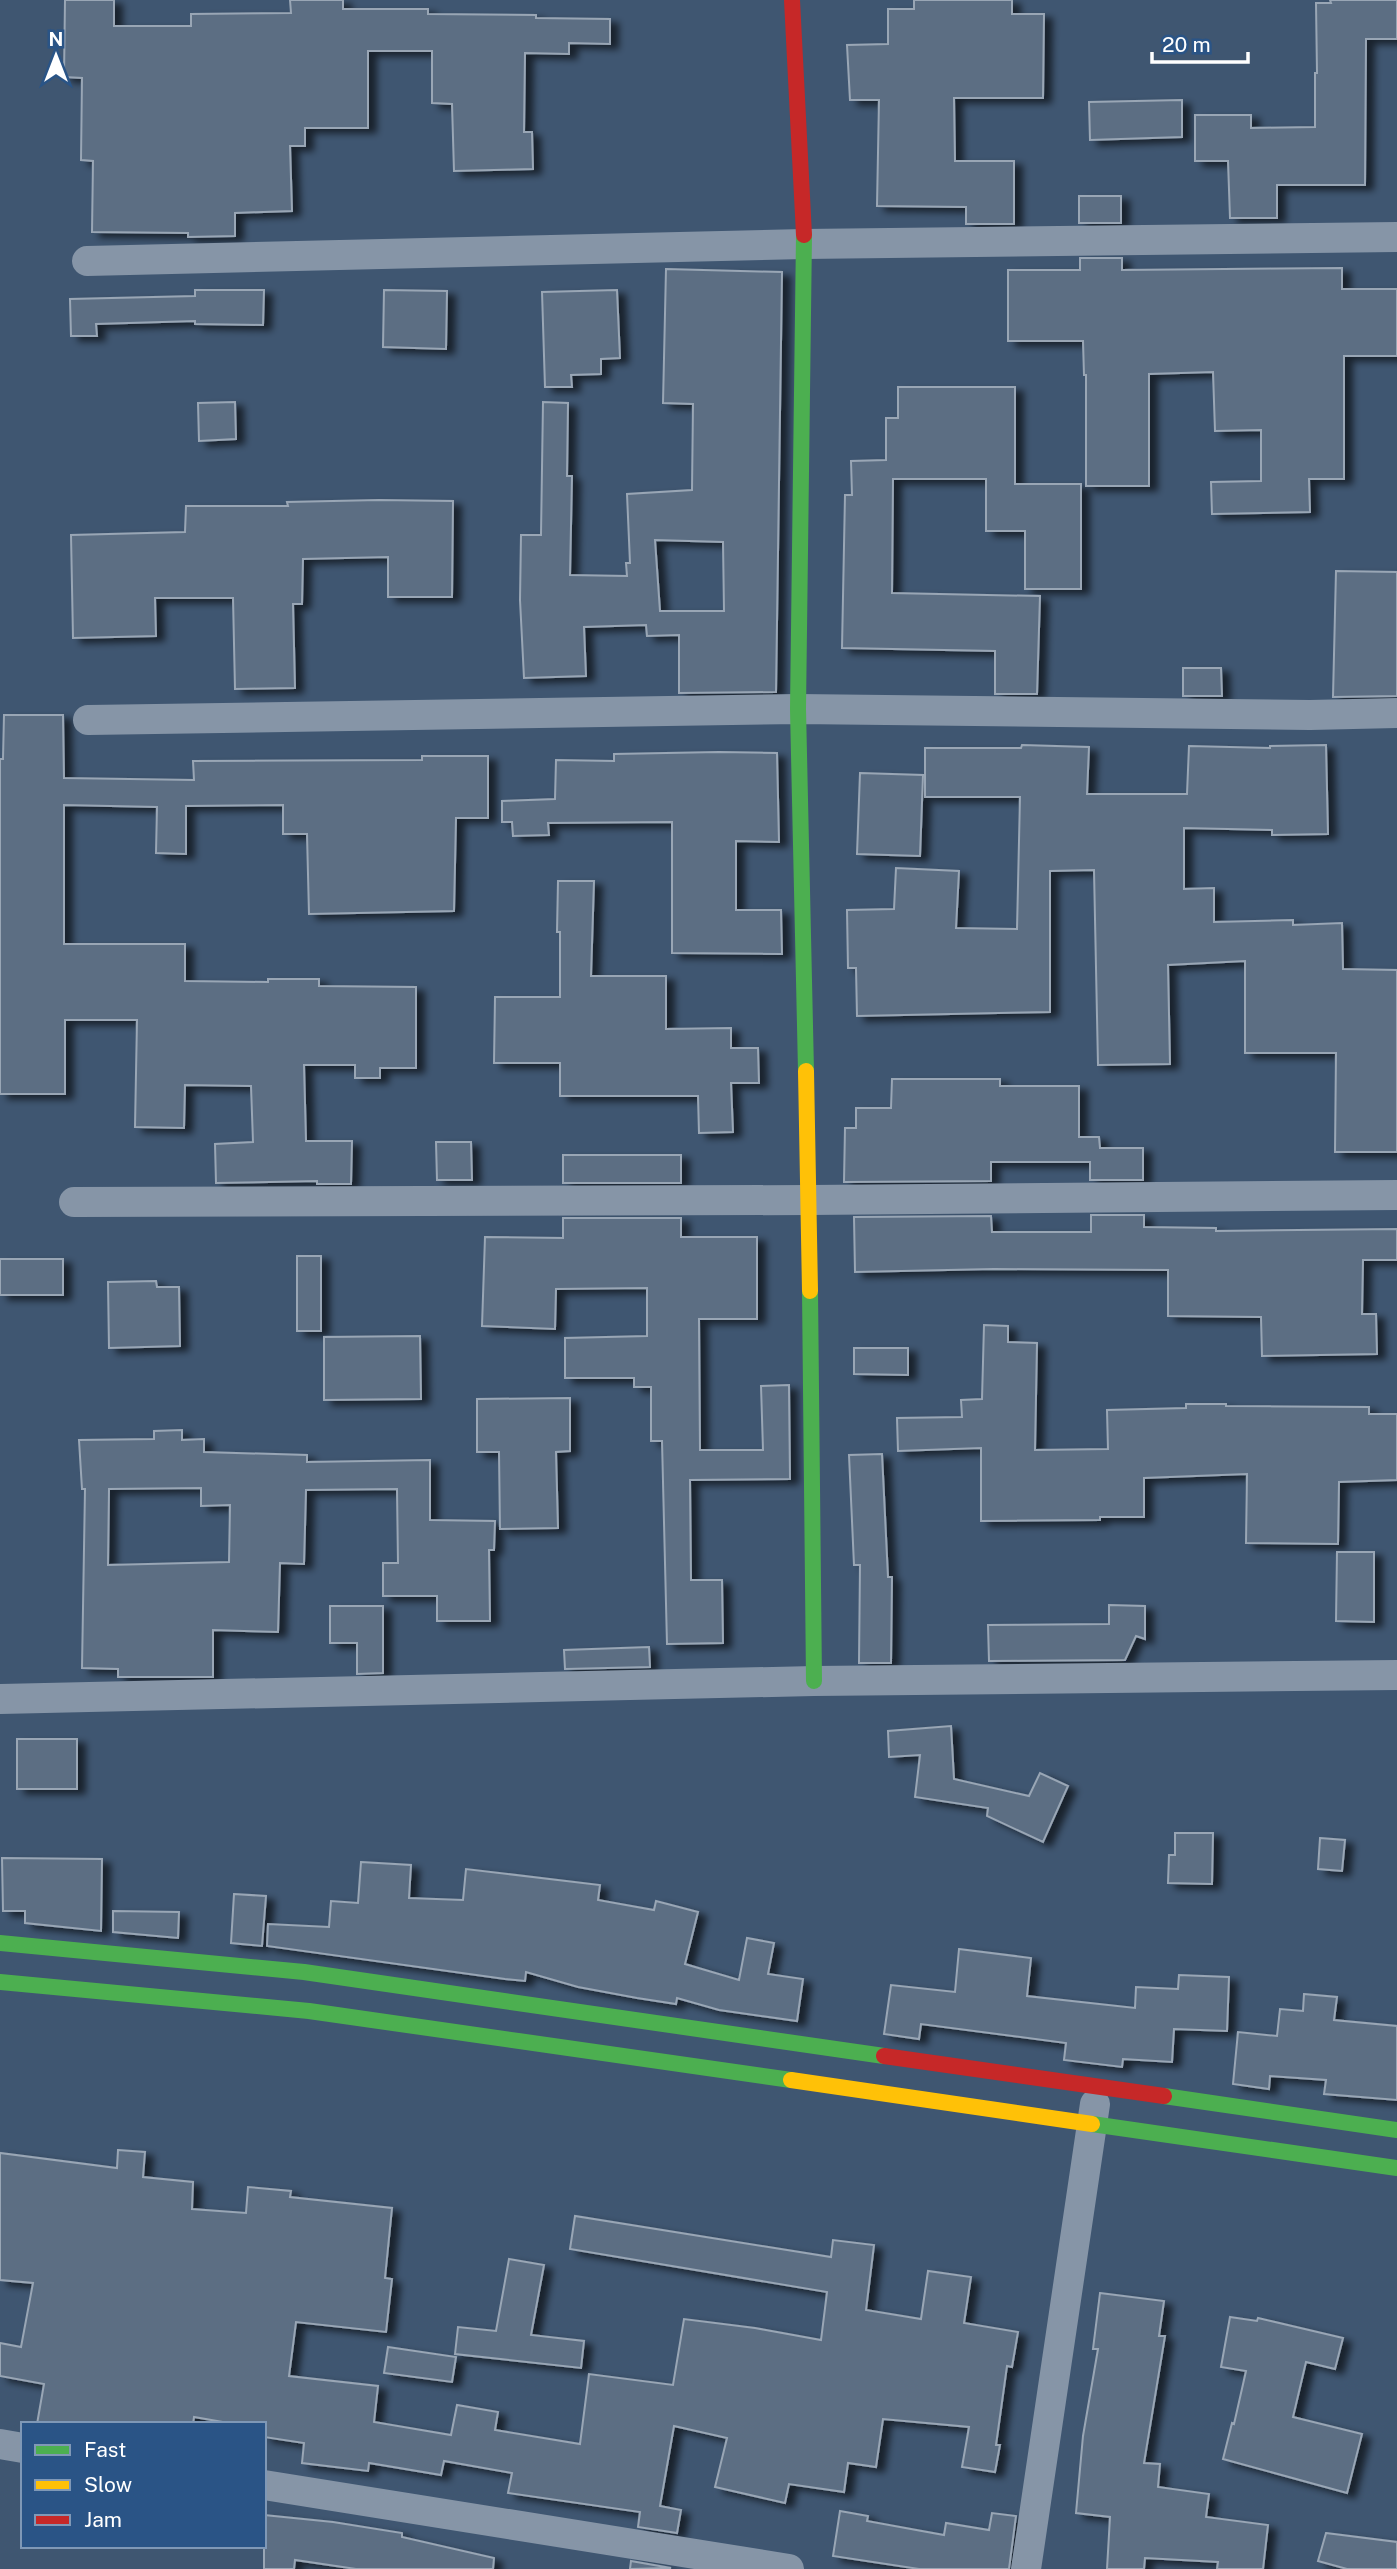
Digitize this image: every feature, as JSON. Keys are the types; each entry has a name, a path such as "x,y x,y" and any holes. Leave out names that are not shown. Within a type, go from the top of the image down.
{"street":[{"path":"792,0 804,244 798,709 809,1200 814,1681"},
{"path":"87,261 804,244 1397,236"},
{"path":"88,720 798,709 1310,715 1397,713"},
{"path":"74,1202 1397,1195"},
{"path":"0,1699 814,1681 1397,1675"},
{"path":"0,1943 304,1972 1397,2130"},
{"path":"0,1982 309,2011 1397,2168"},
{"path":"1026,2569 1098,2086"},
{"path":"0,2444 21,2448"},
{"path":"266,2485 789,2569"}],"building":[{"path":"65,0 114,0 114,26 191,26 191,14 291,13 290,0 343,0 343,9 428,9 428,14 610,19 610,44 569,43 569,54 525,53 524,132 532,132 533,169 454,171 452,104 432,103 432,51 368,51 368,128 305,128 305,146 290,146 292,211 235,213 235,236 188,237 188,233 92,232 93,161 81,160 82,78 64,77"},
{"path":"914,0 1012,0 1012,14 1044,14 1043,98 954,98 955,161 1014,161 1014,224 966,224 966,207 877,206 879,100 850,100 847,45 888,44 888,9 914,9"},
{"path":"1330,0 1397,0 1397,39 1366,39 1365,185 1277,185 1277,218 1230,218 1228,161 1195,161 1195,115 1251,115 1251,128 1315,127 1316,3 1331,3"},
{"path":"1182,100 1182,137 1090,140 1089,102"},
{"path":"1079,196 1121,196 1121,223 1079,223"},
{"path":"1080,258 1122,258 1122,270 1342,268 1342,289 1397,289 1397,356 1344,356 1344,479 1309,479 1310,512 1212,514 1211,482 1261,481 1261,430 1215,431 1213,372 1149,374 1149,486 1086,486 1086,375 1083,341 1008,341 1008,270 1080,270"},
{"path":"666,269 782,272 776,692 679,693 679,635 647,636 646,625 584,627 586,676 524,678 520,600 521,535 541,535 543,402 568,403 567,476 572,476 570,575 627,576 626,563 630,563 627,494 692,490 693,404 663,403","holes":["655,540 723,542 724,611 660,611"]},
{"path":"195,290 264,290 263,325 195,324 195,321 96,324 97,336 71,336 70,299 195,296"},
{"path":"384,290 447,291 446,349 383,347"},
{"path":"617,290 620,358 601,359 601,374 571,375 572,387 545,387 542,292"},
{"path":"898,387 1015,387 1015,484 1081,484 1081,589 1025,589 1025,531 986,531 986,479 893,479 892,593 1040,596 1037,694 995,694 995,651 842,648 845,495 852,495 851,461 886,460 886,418 898,418"},
{"path":"235,402 236,439 199,441 198,403"},
{"path":"453,501 452,597 388,597 388,557 303,559 302,604 293,604 295,688 235,689 233,598 155,598 156,636 73,638 71,535 185,532 186,506 288,506 287,502"},
{"path":"1336,571 1397,572 1397,696 1333,697"},
{"path":"1183,668 1221,668 1222,696 1183,696"},
{"path":"4,715 63,715 64,778 194,780 193,761 422,760 422,756 488,756 488,818 456,818 454,911 309,914 307,834 283,834 283,805 186,806 186,854 156,853 157,807 64,805 64,944 185,944 185,981 268,982 268,979 319,979 319,986 416,987 416,1068 380,1068 380,1078 355,1078 355,1065 304,1065 306,1141 352,1141 351,1184 317,1184 317,1181 216,1183 215,1144 253,1142 251,1086 185,1085 184,1128 135,1127 137,1020 65,1020 65,1094 0,1094 0,759 3,759"},
{"path":"1022,745 1089,747 1087,794 1187,794 1189,746 1270,748 1326,745 1328,834 1272,835 1272,830 1184,828 1184,889 1214,888 1214,922 1293,920 1293,925 1342,923 1343,969 1397,970 1397,1152 1335,1152 1336,1053 1245,1053 1245,961 1168,965 1170,1064 1098,1065 1094,870 1050,871 1050,1012 857,1016 856,968 848,968 847,910 894,909 896,868 959,871 956,928 1017,929 1020,797 925,797 925,748 1021,748"},
{"path":"777,753 779,842 736,841 736,910 781,910 782,954 672,953 672,822 548,823 549,835 513,836 512,822 502,822 502,801 555,799 556,760 614,761 614,754"},
{"path":"860,773 923,775 920,856 857,854"},
{"path":"558,881 594,881 591,976 666,976 666,1029 731,1028 731,1048 758,1048 759,1083 731,1083 733,1132 699,1133 698,1096 560,1096 560,1063 494,1063 495,997 560,997"},
{"path":"892,1079 1000,1079 1000,1086 1079,1086 1079,1137 1099,1137 1100,1148 1143,1148 1143,1180 1090,1180 1090,1162 991,1162 991,1181 844,1182 845,1128 856,1128 856,1108 891,1108"},
{"path":"436,1142 471,1142 472,1180 437,1180"},
{"path":"563,1155 681,1155 681,1183 563,1183"},
{"path":"1091,1215 1144,1215 1144,1227 1216,1228 1216,1231 1397,1229 1397,1260 1363,1260 1362,1314 1376,1314 1377,1354 1262,1356 1261,1317 1168,1316 1168,1270 994,1269 855,1272 854,1217 991,1216 992,1232 1091,1232"},
{"path":"563,1218 681,1218 681,1237 757,1237 757,1319 699,1319 700,1450 763,1450 761,1386 789,1385 790,1479 690,1480 691,1580 722,1580 723,1643 667,1644 662,1441 651,1441 651,1387 634,1387 634,1378 565,1378 565,1338 647,1336 647,1288 556,1289 555,1329 482,1326 485,1237 563,1238"},
{"path":"297,1256 321,1256 321,1331 297,1331"},
{"path":"0,1259 63,1259 63,1295 0,1295"},
{"path":"156,1281 157,1287 179,1287 180,1346 109,1348 108,1282"},
{"path":"984,1325 1008,1326 1008,1342 1037,1343 1035,1450 1108,1449 1107,1410 1186,1408 1186,1404 1369,1407 1369,1414 1397,1414 1397,1480 1339,1482 1338,1544 1246,1543 1247,1474 1144,1478 1144,1517 981,1521 981,1448 898,1451 897,1418 962,1417 961,1400 982,1399"},
{"path":"420,1336 421,1399 324,1400 324,1337"},
{"path":"854,1348 908,1348 908,1375 854,1374"},
{"path":"570,1398 570,1451 556,1452 558,1528 500,1529 499,1452 477,1452 477,1399"},
{"path":"182,1430 182,1440 204,1439 204,1452 307,1455 307,1462 430,1460 430,1520 495,1521 494,1550 489,1550 490,1621 437,1621 437,1596 383,1596 383,1563 398,1563 397,1489 306,1490 304,1564 280,1563 278,1632 213,1630 213,1677 118,1677 118,1669 82,1668 85,1489 82,1489 79,1440 154,1439 154,1431","holes":["201,1488 201,1506 230,1505 229,1562 108,1565 109,1489"]},
{"path":"882,1454 888,1577 892,1577 891,1663 859,1663 860,1565 854,1565 849,1455"},
{"path":"1337,1552 1374,1552 1374,1622 1336,1621"},
{"path":"1109,1605 1145,1606 1145,1639 1136,1636 1125,1660 989,1661 988,1625 1109,1624"},
{"path":"330,1606 383,1606 383,1673 357,1674 357,1643 330,1643"},
{"path":"649,1647 650,1667 565,1669 564,1650"},
{"path":"951,1726 954,1779 1029,1796 1040,1773 1068,1786 1043,1842 987,1816 988,1808 915,1797 920,1755 889,1757 888,1731"},
{"path":"17,1739 77,1739 77,1789 17,1789"},
{"path":"1175,1833 1213,1833 1212,1884 1168,1883 1169,1855 1175,1855"},
{"path":"1320,1838 1345,1840 1342,1871 1318,1869"},
{"path":"2,1858 102,1859 101,1931 25,1923 25,1911 3,1911"},
{"path":"361,1862 411,1865 409,1898 463,1900 466,1869 600,1885 598,1900 654,1910 656,1901 698,1912 685,1964 739,1980 747,1938 774,1943 768,1974 803,1979 797,2021 719,2010 677,1998 676,2004 637,1998 578,1987 526,1972 525,1981 505,1979 267,1946 268,1924 329,1927 331,1901 358,1903"},
{"path":"234,1894 266,1896 262,1946 231,1943"},
{"path":"113,1911 179,1912 178,1938 113,1932"},
{"path":"959,1949 1031,1958 1027,1996 1135,2008 1136,1987 1178,1989 1179,1975 1229,1977 1227,2031 1174,2029 1172,2062 1123,2059 1122,2067 1064,2060 1066,2043 921,2024 919,2039 884,2034 891,1985 955,1992"},
{"path":"1304,1994 1337,1997 1334,2020 1397,2026 1397,2100 1324,2094 1326,2080 1270,2076 1269,2089 1233,2084 1238,2032 1277,2036 1280,2009 1303,2011"},
{"path":"118,2150 145,2152 143,2177 193,2182 192,2209 246,2213 248,2187 291,2191 290,2197 392,2208 385,2278 392,2279 386,2332 296,2322 289,2376 378,2386 374,2422 451,2435 457,2405 498,2412 495,2430 580,2444 589,2374 673,2385 684,2319 821,2340 827,2292 570,2249 575,2216 831,2257 833,2240 874,2245 866,2310 921,2319 928,2271 971,2277 964,2323 1018,2332 1012,2367 1007,2366 995,2472 962,2467 969,2427 883,2419 876,2467 848,2463 844,2492 789,2484 785,2503 715,2487 727,2438 674,2426 660,2506 681,2510 677,2533 638,2527 640,2512 508,2493 512,2473 444,2461 441,2475 369,2463 368,2471 302,2463 304,2443 266,2437 266,2422 223,2422 194,2417 193,2422 37,2422 44,2384 0,2376 0,2343 21,2347 33,2283 0,2280 0,2153 117,2168"},
{"path":"509,2259 544,2265 531,2335 584,2341 581,2368 455,2354 458,2327 496,2331"},
{"path":"1100,2293 1164,2301 1159,2336 1165,2336 1144,2463 1160,2464 1158,2487 1209,2494 1206,2517 1268,2525 1263,2569 1217,2569 1218,2562 1145,2558 1144,2569 1107,2569 1110,2517 1076,2513 1083,2436 1098,2349 1093,2349"},
{"path":"1230,2317 1257,2321 1258,2318 1343,2338 1335,2369 1306,2362 1293,2417 1362,2434 1347,2493 1223,2459 1246,2371 1221,2367"},
{"path":"388,2347 456,2357 452,2382 384,2373"},
{"path":"840,2511 868,2516 867,2521 944,2535 946,2523 989,2530 992,2513 1016,2516 1009,2569 919,2569 833,2556"},
{"path":"266,2515 402,2533 402,2537 494,2558 493,2569 356,2569 295,2560 294,2569 264,2569"},
{"path":"1326,2533 1397,2542 1397,2569 1347,2569 1318,2561"},
{"path":"631,2561 671,2568 630,2569"}],"traffic: fast":[{"path":"804,235 798,709 806,1071"},
{"path":"810,1291 814,1681"},
{"path":"0,1943 304,1972 884,2056"},
{"path":"0,1982 309,2011 791,2080"},
{"path":"1164,2096 1397,2130"},
{"path":"1092,2124 1397,2168"}],"traffic: slow":[{"path":"806,1071 810,1291"},
{"path":"791,2080 1092,2124"}],"traffic: jam":[{"path":"792,0 804,235"},
{"path":"884,2056 1164,2096"}]}
